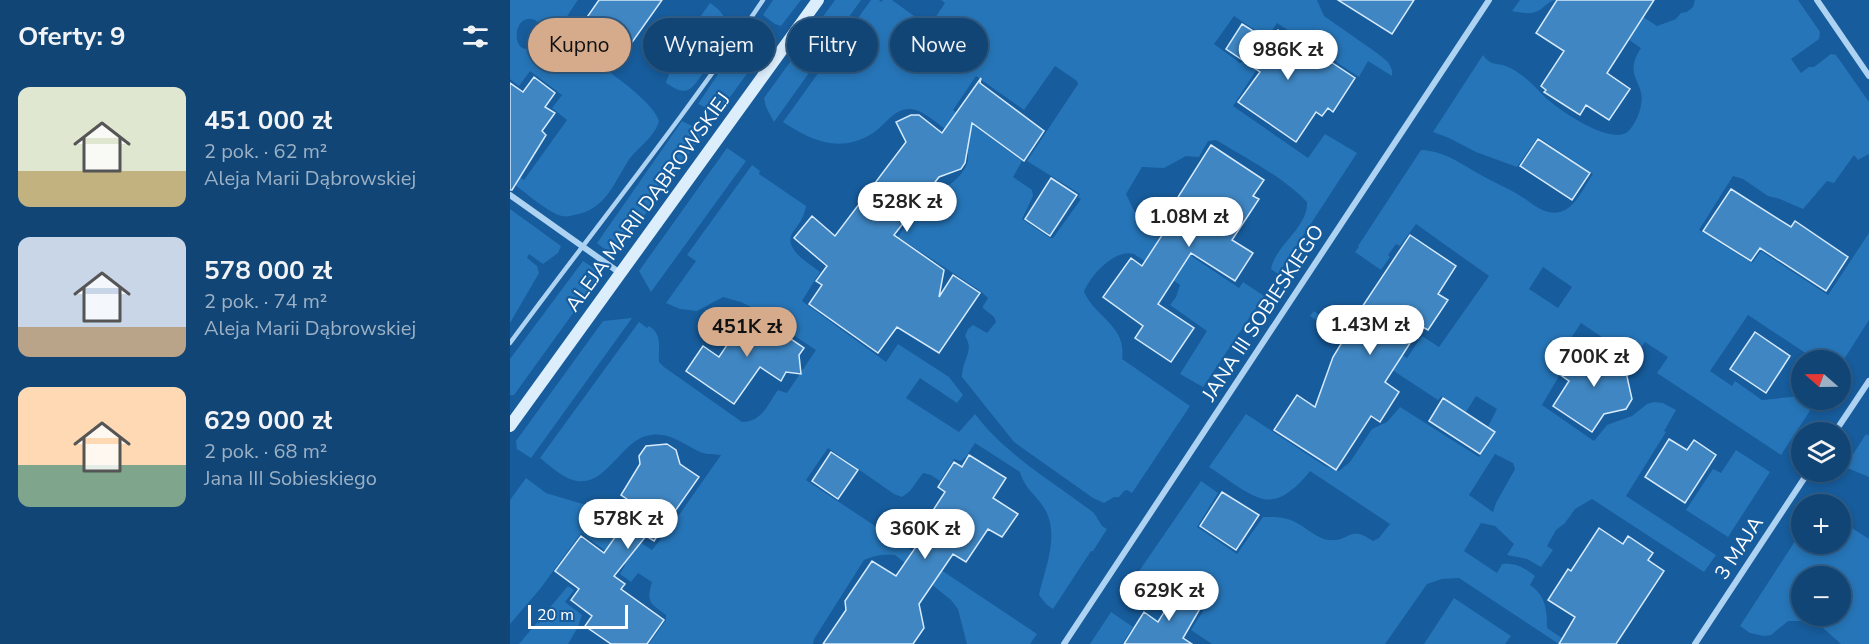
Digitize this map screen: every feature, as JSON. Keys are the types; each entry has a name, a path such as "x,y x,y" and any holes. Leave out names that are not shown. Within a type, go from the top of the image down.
{"street":[{"name":"ALEJA MARII DĄBROWSKIEJ","path":"510,426 818,0"},
{"name":"JANA III SOBIESKIEGO","path":"1064,644 1490,0"},
{"path":"1817,0 1869,76"},
{"path":"510,195 620,274"},
{"path":"1842,422 1869,381"},
{"name":"3 MAJA","path":"1695,644 1802,482"}],"lane":[{"path":"510,343 706,82 763,0"}],"shaded area":[{"path":"510,0 578,0 566,18 528,18 519,25 517,38 519,45 524,49 528,48 529,72 519,86 510,79"},
{"path":"773,0 801,0 781,26 775,24 775,18 767,18 763,15"},
{"path":"835,0 861,0 848,18 822,18"},
{"path":"871,0 881,2 892,0 917,18 890,18 890,72 988,72 988,18 935,18 945,3 941,0 1317,0 1324,16 1377,53 1388,62 1392,70 1392,76 1368,61 1359,77 1277,23 1267,38 1234,16 1214,44 1240,63 1244,60 1257,69 1233,106 1308,158 1325,134 1357,153 1278,274 1271,269 1274,260 1302,220 1307,202 1287,184 1216,140 1208,141 1199,157 1186,156 1164,168 1142,167 1126,194 1134,211 1161,230 1160,235 1239,288 1243,282 1264,296 1203,387 1180,374 1207,331 1170,305 1180,285 1134,254 1119,255 1097,271 1084,292 1120,338 1122,359 1190,406 1132,493 1124,491 1119,497 1114,497 1104,503 1093,498 1014,442 962,377 969,346 965,336 968,329 973,325 987,333 996,322 994,317 983,308 988,298 898,237 921,207 962,172 967,164 968,155 965,145 927,116 909,109 897,112 873,133 849,143 826,143 805,135 783,122 819,72 878,72 878,18 858,18","holes":["1055,66 1078,84 1027,161 1080,194 1078,197 1081,199 1053,238 1050,238 1022,219 1033,196 1032,190 1013,177 1022,161 953,110 976,76 1024,110"]},
{"path":"1520,0 1556,0 1533,13 1512,11"},
{"path":"1556,0 1617,0 1657,26 1687,12 1693,7 1695,0 1798,0 1820,32 1819,39 1791,59 1801,73 1809,67 1814,67 1831,54 1836,55 1869,102 1869,154 1858,160 1854,155 1834,183 1827,181 1803,209 1768,196 1743,179 1733,176 1699,230 1752,263 1761,251 1828,295 1869,233 1869,320 1850,350 1801,350 1748,315 1710,371 1732,386 1735,381 1762,400 1791,397 1791,410 1810,410 1803,422 1791,422 1791,440 1781,455 1657,373 1668,357 1645,342 1633,358 1581,323 1554,364 1562,371 1542,405 1594,441 1607,425 1632,416 1647,404 1663,403 1676,410 1664,431 1666,432 1626,496 1716,555 1704,572 1592,499 1575,509 1565,523 1556,530 1547,546 1553,550 1541,567 1527,559 1507,555 1514,544 1495,526 1481,523 1464,551 1497,573 1502,564 1512,564 1535,576 1530,585 1539,594 1544,604 1547,628 1571,644 1559,644 1459,578 1442,579 1427,584 1385,644 1212,644 1191,630 1210,600 1179,580 1147,582 1135,577 1201,481 1218,493 1197,527 1237,554 1263,517 1291,520 1329,540 1359,534 1373,541 1379,538 1390,524 1310,471 1284,495 1263,499 1250,494 1209,467 1246,414 1325,466 1339,471 1350,462 1372,429 1387,422 1400,407 1479,457 1496,432 1488,427 1497,409 1476,396 1466,412 1442,396 1438,400 1310,316 1314,311 1326,320 1333,310 1407,358 1422,336 1439,347 1489,276 1416,224 1400,246 1396,244 1381,270 1355,252 1421,150 1438,153 1452,159 1544,211 1555,213 1571,206 1593,174 1538,137 1517,167 1476,152 1433,132 1483,55 1491,63 1512,69 1573,118 1596,130 1618,135 1629,131 1636,121 1641,105 1642,97 1634,66 1641,48 1575,6","holes":["1543,267 1572,287 1558,308 1529,289","1495,454 1513,463 1515,469 1493,512 1469,495"]},
{"path":"710,3 719,10 724,18 699,18"},
{"path":"787,66 787,72 810,72 774,122 764,98"},
{"path":"531,72 608,72 645,101 659,121 650,137 628,161 601,202 585,212 567,216 550,211 510,181 510,170 524,180 567,120 552,108 562,95"},
{"path":"670,72 703,72 693,86 685,91 666,83"},
{"path":"719,72 748,72 720,111 698,104"},
{"path":"682,121 702,135 618,252 606,250 597,243"},
{"path":"727,148 746,161 651,292 639,271"},
{"path":"752,165 760,171 759,174 806,206 803,217 793,232 791,244 798,255 820,272 802,301 886,362 898,344 949,377 963,395 957,403 920,378 906,398 959,432 975,414 987,429 1015,455 1094,513 1102,526 1107,529 1053,609 1039,595 1051,542 1050,521 1046,511 1025,484 1020,472 975,443 961,461 954,459 940,481 923,473 910,491 902,497 894,494 828,448 806,480 1037,634 1030,644 967,644 958,609 951,600 895,555 887,555 864,560 813,644 649,644 666,620 666,615 651,602 649,594 652,582 638,573 631,582 620,574 625,565 581,533 540,589 510,624 510,500 526,478 546,493 596,508 610,517 633,538 652,550 721,455 703,453 678,440 651,435 640,438 630,445 603,472 583,481 566,477 540,458 639,322 647,328 649,326 656,333 659,342 659,362 664,367 742,422 755,419 760,415 778,390 787,393 816,350 741,302 723,297 697,311 680,309 666,303 696,261 687,255"},
{"path":"510,209 561,246 558,253 543,264 529,254 527,258 537,266 539,273 510,323"},
{"path":"583,261 596,271 597,280 514,395 510,395 510,359"},
{"path":"632,318 531,458 517,449 516,441 603,321"},
{"path":"1866,434 1869,436 1869,477 1851,470 1851,458"},
{"path":"1736,450 1770,472 1728,537 1686,510 1713,469 1721,473"},
{"path":"1851,527 1869,539 1869,644 1841,644 1819,626 1851,626 1851,566 1791,566 1791,621 1771,635 1764,636 1750,633 1740,626 1791,547 1791,554 1851,554"},
{"path":"568,586 574,590 565,602 582,615 568,644 519,644"},
{"path":"1454,598 1511,636 1505,644 1424,644"},
{"path":"1111,612 1133,627 1122,644 1090,644"}],"building":[{"path":"599,0 662,0 649,18 643,18 643,27 631,44 631,18 586,18"},
{"path":"1338,0 1414,0 1392,34"},
{"path":"1557,0 1654,0 1607,73 1630,89 1609,120 1586,105 1580,115 1544,92 1546,90 1541,86 1564,51 1536,33"},
{"path":"1242,24 1267,40 1272,33 1274,35 1278,30 1355,78 1333,112 1328,108 1322,116 1316,112 1296,142 1238,102 1260,72 1226,49"},
{"path":"534,77 555,93 545,107 555,113 542,131 546,135 510,190 510,83 523,92"},
{"path":"981,78 980,83 1044,131 1024,161 972,123 965,163 961,169 939,177 894,235 944,270 939,297 953,275 980,293 939,353 897,327 878,353 809,304 822,285 816,281 827,266 794,238 812,216 835,236 906,142 896,122 911,115 919,115 942,133"},
{"path":"1538,139 1590,173 1572,200 1520,166"},
{"path":"1211,145 1264,180 1253,196 1259,199 1232,240 1253,253 1235,281 1191,253 1158,304 1194,328 1171,362 1135,338 1143,326 1103,297 1131,258 1142,266 1172,220 1166,216"},
{"path":"1051,178 1077,195 1050,236 1025,219"},
{"path":"1731,189 1791,227 1795,221 1848,257 1826,291 1760,248 1751,261 1703,231"},
{"path":"1410,235 1456,266 1438,294 1448,300 1428,330 1421,326 1385,382 1399,392 1380,422 1371,416 1336,470 1274,430 1297,395 1315,407 1333,357 1355,321 1354,319"},
{"path":"750,311 804,348 799,355 801,374 786,372 781,381 760,367 734,404 686,371 703,346 719,357"},
{"path":"1755,332 1790,356 1766,393 1730,369"},
{"path":"1594,343 1624,363 1632,399 1626,409 1604,414 1592,432 1553,406 1569,381 1562,376 1577,354 1585,358"},
{"path":"1443,398 1495,432 1480,454 1429,421"},
{"path":"1669,439 1687,450 1694,440 1716,455 1685,503 1645,477"},
{"path":"667,444 676,450 680,464 699,477 654,541 646,536 614,576 625,584 621,589 664,620 647,644 611,644 585,626 592,616 571,600 579,589 555,571 581,536 604,553 637,506 621,495 640,464 639,456 646,446"},
{"path":"831,452 858,470 838,499 812,481"},
{"path":"969,455 1006,478 993,498 1018,514 1002,537 988,529 966,562 953,554 919,604 924,628 913,644 823,644 846,610 845,601 872,561 896,576 935,519 930,515 945,492 938,487 954,462 962,467"},
{"path":"1222,492 1259,515 1236,550 1200,526"},
{"path":"1599,528 1623,544 1628,536 1653,553 1648,560 1664,571 1616,644 1559,644 1575,617 1548,600 1568,569 1571,571"},
{"path":"1181,585 1205,600 1183,638 1192,644 1124,644 1144,612 1158,622"}]}
